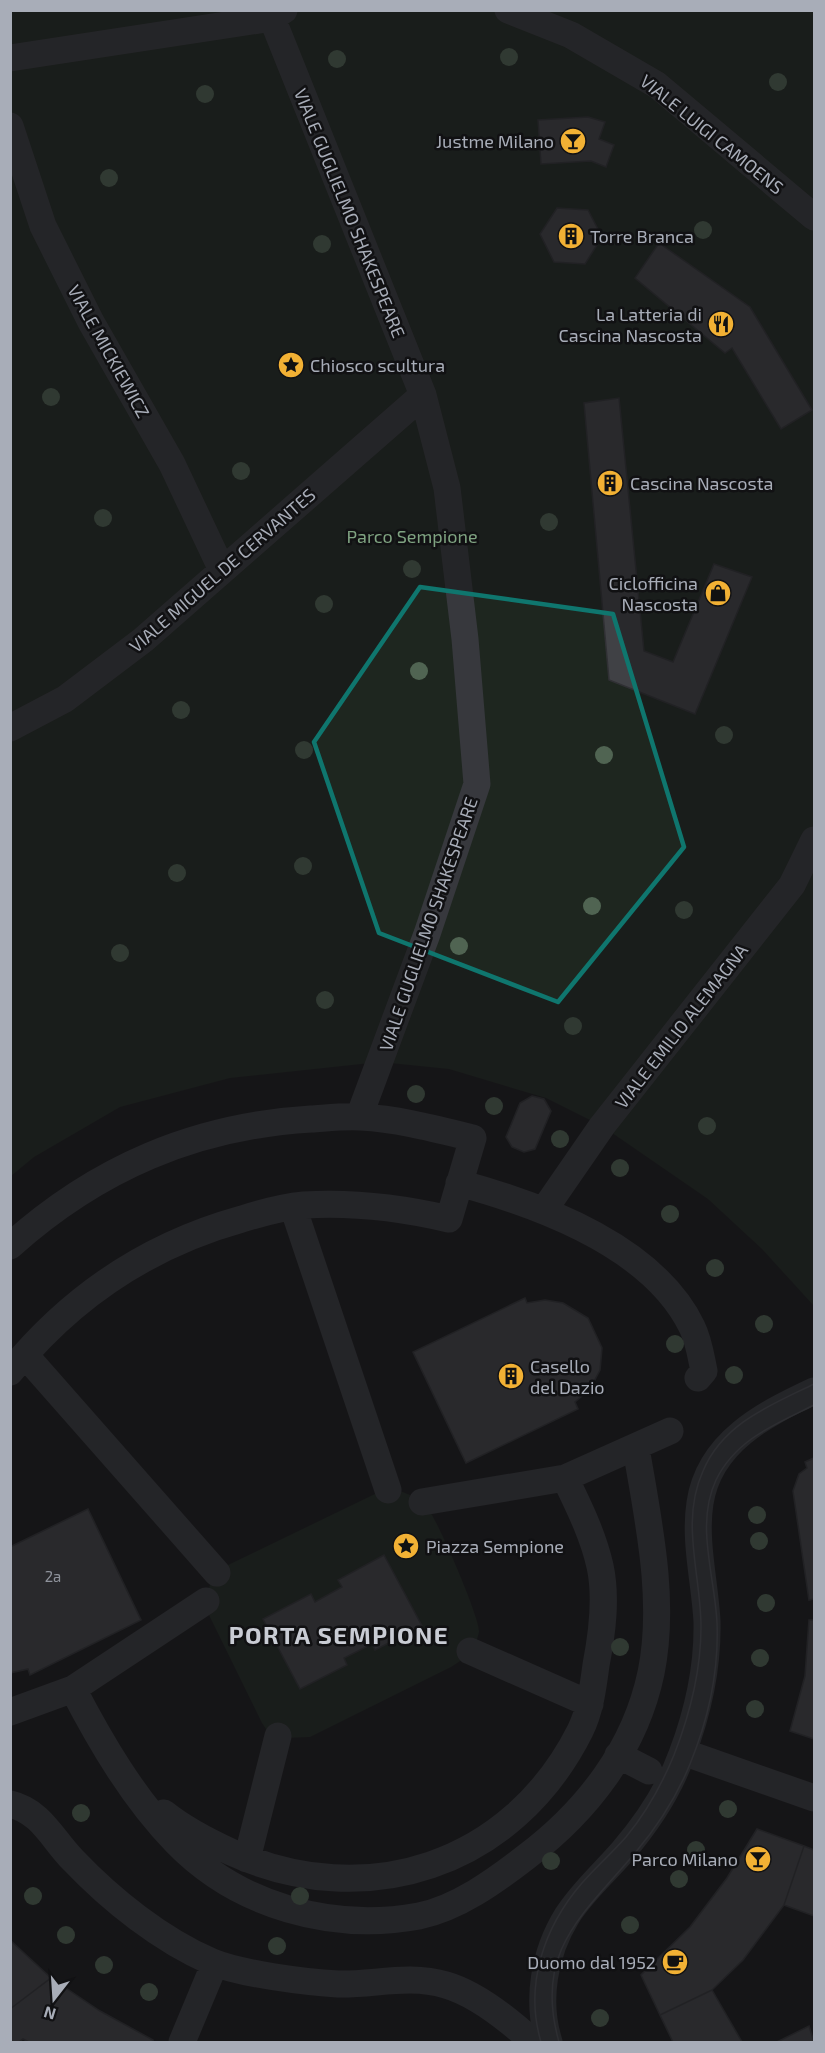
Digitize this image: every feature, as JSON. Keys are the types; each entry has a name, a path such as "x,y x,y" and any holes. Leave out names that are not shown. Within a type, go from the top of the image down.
{"street":[{"name":"VIALE LUIGI CAMOENS","path":"508,10 571,35 657,85 814,217"},
{"name":"VIALE GUGLIELMO SHAKESPEARE","path":"10,57 278,14 423,395 447,488 465,639 477,784 427,934 359,1117"},
{"name":"VIALE MICKIEWICZ","path":"10,126 43,226 91,322 172,464 222,570"},
{"name":"VIALE MIGUEL DE CERVANTES","path":"10,728 65,699 143,640 423,395"},
{"name":"VIALE EMILIO ALEMAGNA","path":"544,1210 602,1126 792,885 814,840"},
{"path":"10,1246 45,1215 105,1176 172,1146 214,1132 255,1125 359,1117 409,1122 473,1138 449,1219 365,1205 293,1207 218,1225 140,1259 86,1295 54,1323 18,1364 217,1573"},
{"path":"459,1183 544,1210 641,1266 674,1299 692,1327 704,1371 698,1378"},
{"path":"293,1207 388,1490"},
{"path":"549,2043 543,2015 544,1974 554,1943 567,1916 651,1814 683,1752 698,1704 706,1650 707,1622 699,1522 704,1488 719,1456 735,1437 784,1406 814,1391"},
{"path":"422,1502 565,1478 670,1431"},
{"path":"73,1689 96,1732 149,1811 178,1844 220,1878 280,1908 312,1916 358,1921 420,1916 470,1896 515,1866 575,1816 628,1739 642,1702 655,1639 656,1598 636,1448"},
{"path":"124,1774 149,1801 171,1819 208,1842 247,1859 302,1875 331,1879 373,1878 425,1868 463,1853 503,1827 537,1795 557,1768 580,1731 590,1704 603,1604 600,1568 590,1529 565,1478"},
{"path":"10,1712 73,1689 206,1601"},
{"path":"470,1652 590,1704"},
{"path":"247,1859 278,1736"},
{"path":"683,1752 814,1798"},
{"path":"618,1755 649,1772"},
{"path":"10,1804 30,1812 50,1830 72,1859 115,1899 163,1934 214,1963 248,1971 338,1984 414,1978 446,1985 466,1993 499,2015 532,2043"},
{"path":"182,2043 214,1963"}],"highlighted area":[{"path":"420,587 613,614 684,847 558,1002 379,933 314,742"}],"green space":[{"name":"Parco Sempione","path":"11,11 814,11 814,1306 762,1249 708,1199 602,1126 546,1098 449,1069 380,1062 230,1078 120,1107 34,1157 11,1176"},
{"path":"400,1491 424,1505 442,1534 478,1624 479,1632 473,1648 451,1667 310,1737 284,1738 266,1729 208,1613 207,1595 210,1585 226,1566 377,1493"}],"building":[{"path":"588,117 605,122 599,139 614,145 606,167 591,161 541,164 538,120"},
{"name":"Torre Branca","path":"557,208 588,210 602,237 585,264 554,262 540,234"},
{"path":"659,243 750,307 812,410 781,429 732,348 725,353 635,278"},
{"name":"Cascina Nascosta","path":"619,398 644,651 673,662 714,564 752,577 695,714 609,680 584,403"},
{"path":"532,1096 544,1099 551,1111 535,1149 524,1152 512,1147 506,1137 520,1103"},
{"name":"Casello del Dazio","path":"525,1298 527,1303 545,1300 563,1303 588,1318 602,1348 600,1370 590,1389 575,1402 578,1409 466,1463 413,1352"},
{"path":"814,1458 814,1599 809,1600 793,1491 799,1474 807,1468 805,1462"},
{"path":"88,1509 141,1620 30,1675 28,1669 10,1673 10,1547"},
{"path":"384,1555 422,1626 375,1650 372,1644 344,1658 347,1665 300,1689 263,1619 311,1594 315,1602 342,1587 338,1580"},
{"path":"809,1620 814,1620 814,1739 790,1731 805,1676"},
{"path":"757,1829 804,1846 784,1905 743,1960 712,1990 660,2015 641,1975 690,1927 727,1878"},
{"path":"804,1846 814,1850 814,1916 784,1905"},
{"path":"10,1940 51,1978 10,2009"},
{"path":"51,1978 100,2011 153,2042 29,2042 23,2039 19,2042 10,2042 10,2009"},
{"path":"712,1990 742,2042 673,2042 660,2015"},
{"path":"809,2026 814,2042 777,2042"}],"tram line":[{"path":"541,2042 536,2021 536,1978 548,1938 569,1900 587,1877 626,1837 647,1808 674,1755 690,1708 697,1676 701,1627 693,1548 693,1509 696,1490 703,1471 723,1440 750,1417 814,1384"},
{"path":"559,2042 553,2010 553,1983 558,1959 581,1916 643,1843 666,1811 690,1764 707,1713 714,1677 717,1641 716,1605 708,1551 707,1515 716,1480 724,1466 746,1443 772,1426 814,1405"}],"place":[{"name":"Justme Milano","path":"573,141"},
{"name":"Torre Branca","path":"571,236"},
{"name":"La Latteria di Cascina Nascosta","path":"721,324"},
{"name":"Chiosco scultura","path":"291,365"},
{"name":"Cascina Nascosta","path":"610,483"},
{"name":"Ciclofficina Nascosta","path":"718,593"},
{"name":"Casello del Dazio","path":"511,1376"},
{"name":"Piazza Sempione","path":"406,1546"},
{"name":"Parco Milano","path":"758,1859"},
{"name":"Duomo dal 1952","path":"675,1962"}],"district":[{"name":"PORTA SEMPIONE","path":"339,1634"}]}
